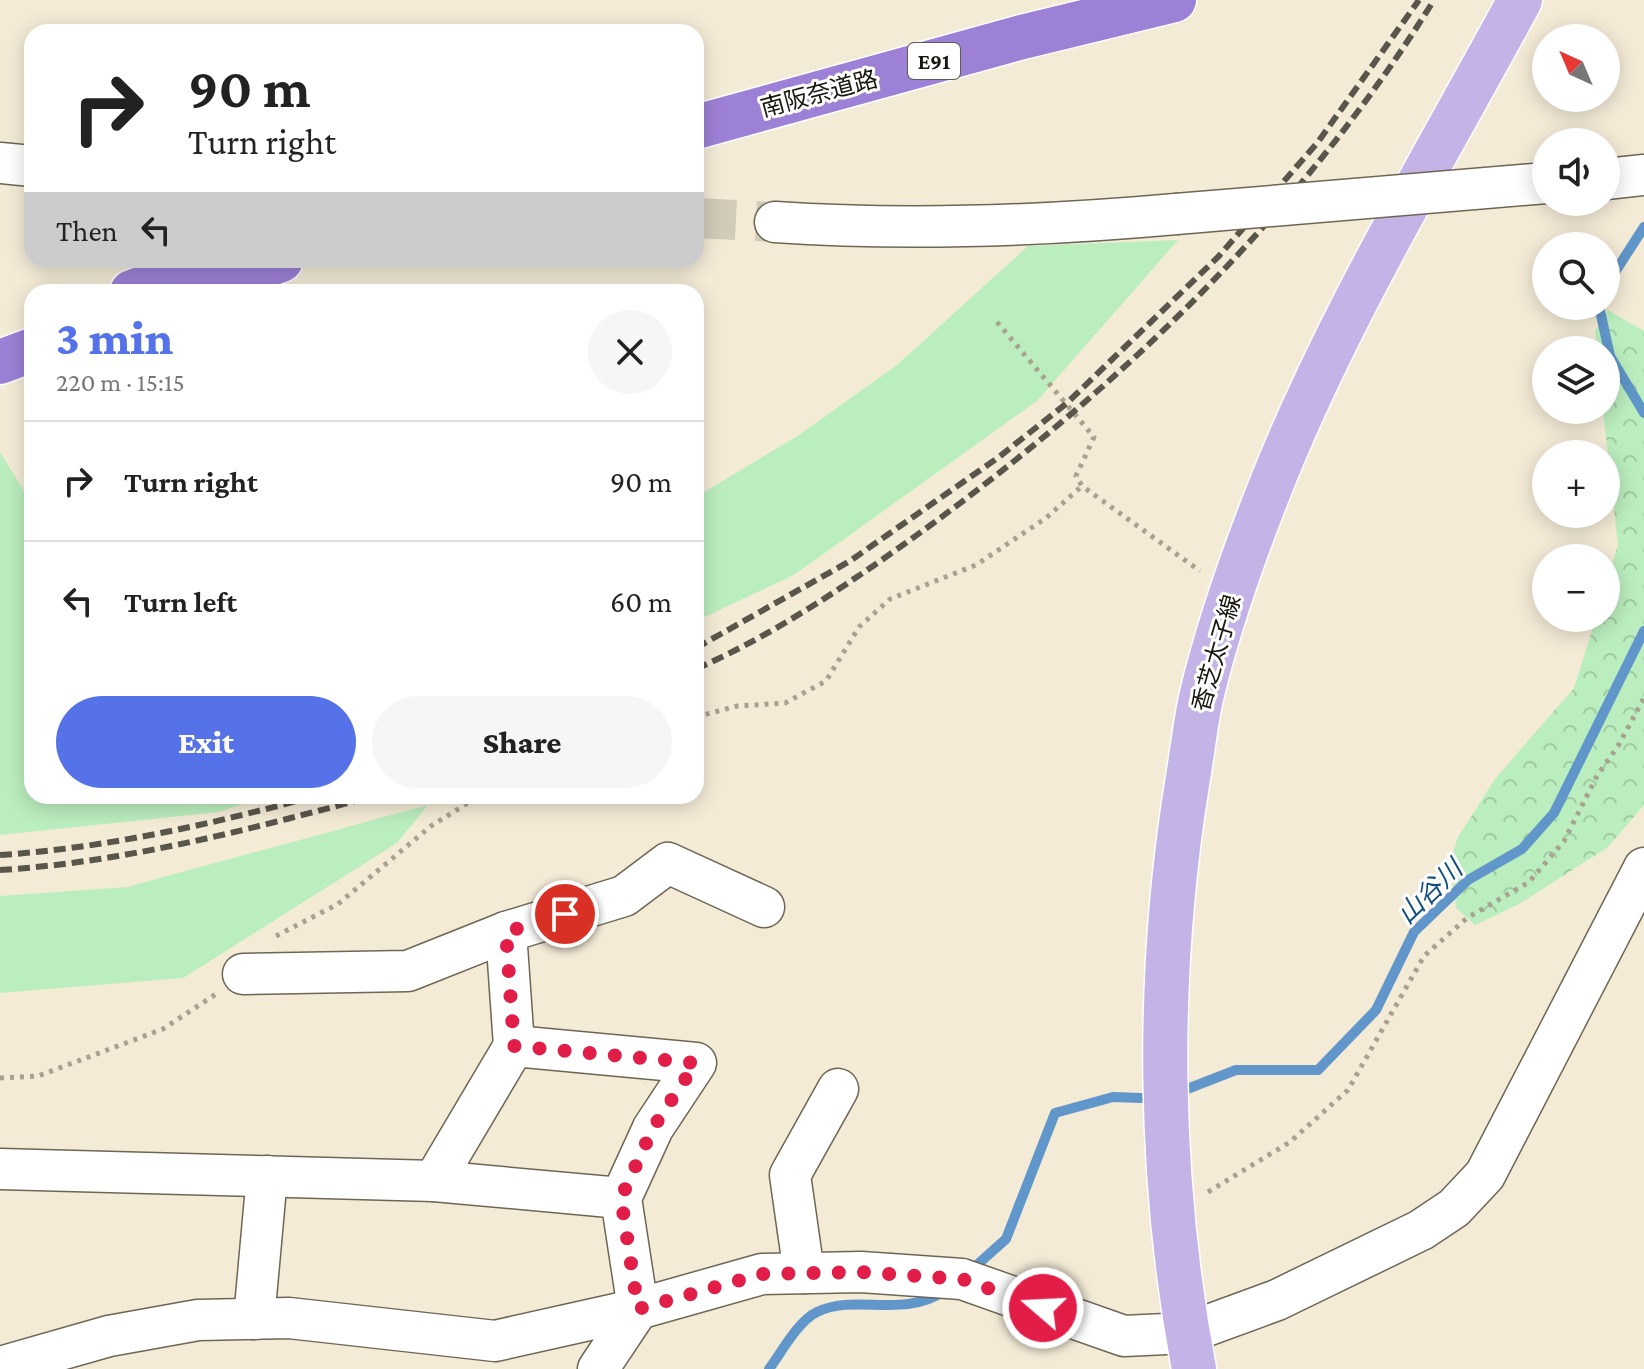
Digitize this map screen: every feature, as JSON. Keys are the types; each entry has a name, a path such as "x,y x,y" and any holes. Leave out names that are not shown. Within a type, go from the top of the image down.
{"highway":[{"name":"南阪奈道路","path":"704,104 1088,0"},
{"name":"南阪奈道路","path":"704,125 1022,37 1174,0"},
{"path":"154,284 199,268"},
{"path":"215,284 259,268"},
{"path":"0,340 24,331"},
{"path":"0,362 24,353"}],"main road":[{"name":"香芝太子線","path":"1190,1351 1171,1191 1165,1054 1170,934 1180,826 1201,699 1232,594 1266,497 1305,406 1520,0"}],"street":[{"path":"0,163 24,165"},
{"path":"1620,178 1644,175"},
{"path":"775,222 857,228 1049,226 1532,184"},
{"path":"243,974 408,971 506,932 624,896 668,863 764,907"},
{"path":"0,1367 109,1336 198,1320 289,1318 495,1341 638,1309 762,1274 861,1272 962,1279 1124,1336 1190,1351 1277,1300 1421,1230 1454,1208 1485,1175 1644,868"},
{"path":"434,1181 514,1046 506,932"},
{"path":"514,1046 696,1063 653,1128 621,1198 638,1309 598,1369"},
{"path":"804,1273 790,1175 838,1089"},
{"path":"0,1169 434,1181 621,1198"},
{"path":"254,1319 267,1176"}],"path":[{"path":"997,322 1094,437 1076,476 1082,486 1232,594"},
{"path":"704,715 737,706 785,703 826,681 859,627 890,599 976,565 1046,518 1082,486"},
{"path":"1204,1195 1290,1142 1348,1090 1424,956 1467,918 1529,882 1564,841 1597,776 1618,746 1644,698"}],"green space":[{"path":"1178,240 1037,401 794,575 704,617 704,492 799,435 897,365 1028,246"},
{"path":"1620,317 1644,331 1644,805 1608,847 1521,903 1475,925 1456,908 1450,860 1458,837 1495,779 1574,688 1592,632 1620,632 1620,544 1616,528 1620,528 1620,440 1606,440 1605,424 1620,424 1620,336 1596,336 1602,320 1620,320"},
{"path":"0,452 24,491 24,804 242,804 219,812 0,835"},
{"path":"428,805 397,843 183,978 0,993 0,896 127,887"}],"waterway":[{"name":"山谷川","path":"1620,264 1644,227"},
{"name":"山谷川","path":"1602,320 1610,356 1644,413"},
{"name":"山谷川","path":"1182,1091 1236,1070 1318,1070 1376,1010 1414,932 1468,880 1522,849 1554,813 1644,631"},
{"name":"山谷川","path":"969,1272 1006,1239 1055,1113 1113,1097 1141,1098"},
{"name":"山谷川","path":"769,1369 797,1330 817,1312 847,1305 912,1303 944,1291"}],"tunnel":[{"path":"704,218 775,222"}],"railway":[{"path":"704,643 850,561 999,457 1067,403 1219,256 1318,142 1419,0"},
{"path":"704,665 786,622 901,547 1001,472 1141,352 1269,220 1328,150 1434,0"},
{"path":"0,855 80,847 159,833 284,804"},
{"path":"0,870 142,852 343,804"}],"route":[{"path":"565,914 506,932 514,1046 696,1063 653,1128 621,1198 638,1309 762,1274 861,1272 962,1279 1043,1308"}]}
